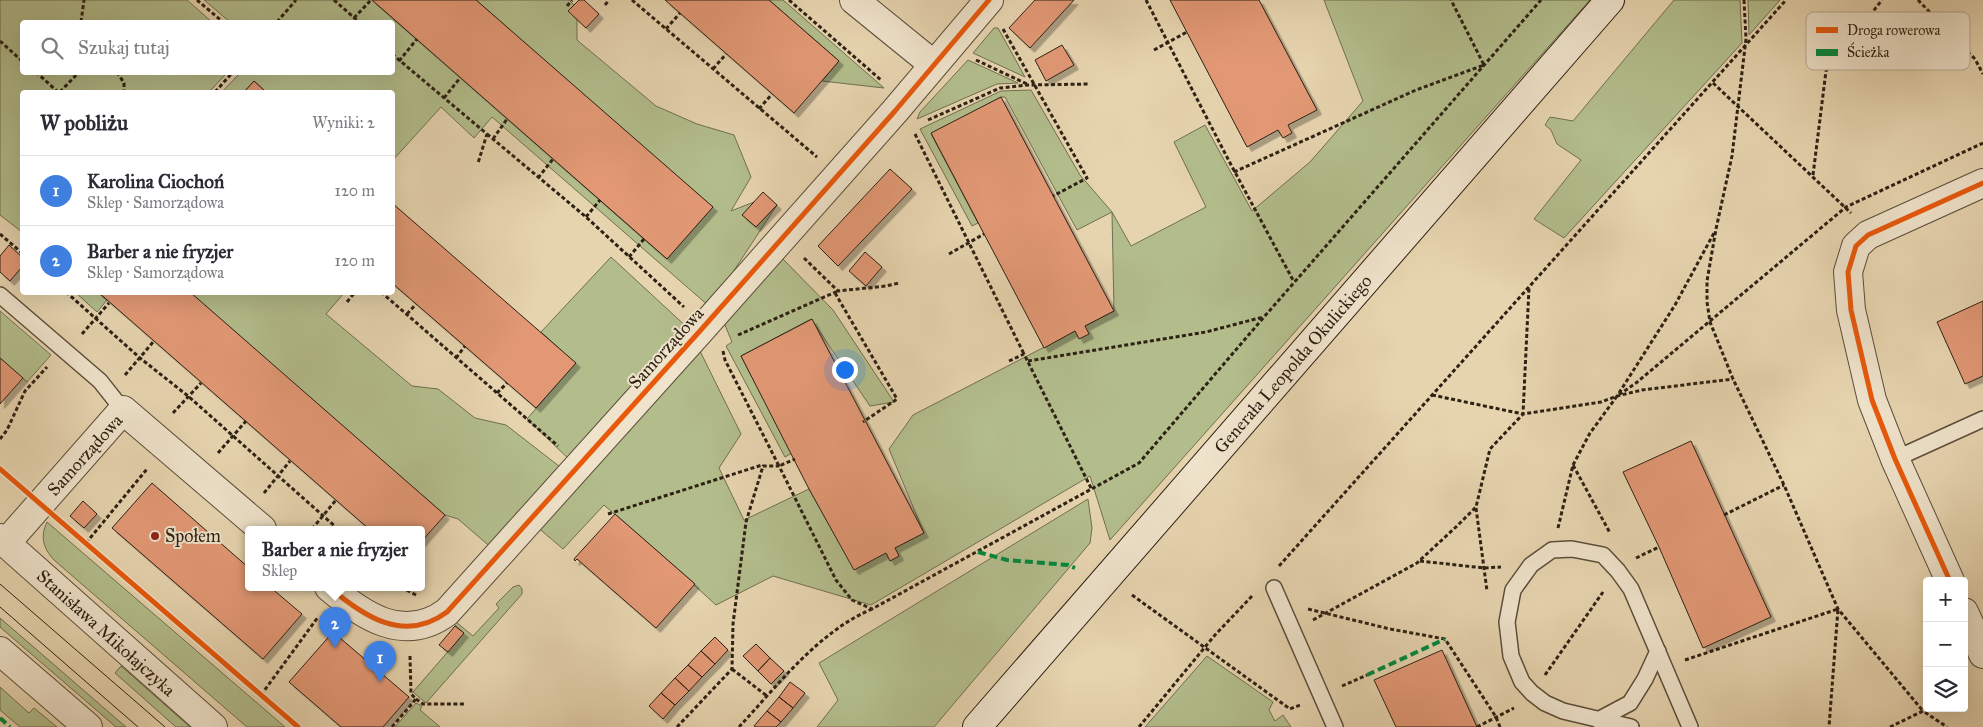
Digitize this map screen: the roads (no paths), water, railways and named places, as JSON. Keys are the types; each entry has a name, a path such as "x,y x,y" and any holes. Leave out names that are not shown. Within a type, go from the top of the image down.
{"street":[{"path":"854,0 934,65"},
{"name":"Generała Leopolda Okulickiego","path":"977,727 1610,0"},
{"name":"Samorządowa","path":"333,591 352,607 378,621 392,625 419,625 433,621 456,604 934,65 994,13"},
{"path":"1948,577 1872,400 1851,310 1848,272 1856,246 1868,235 1983,183"},
{"name":"Samorządowa","path":"3,541 123,410 258,526"},
{"name":"Stanisława Mikołajczyka","path":"3,541 213,727"},
{"path":"1968,621 1983,654"},
{"path":"0,651 88,727"}],"lane":[{"path":"0,294 100,381 123,410"},
{"path":"1896,459 1983,419"},
{"path":"1631,727 1563,711 1545,703 1522,682 1511,656 1506,622 1513,590 1531,565 1552,550 1572,549 1603,555 1618,571 1631,589 1690,727"},
{"path":"1276,595 1335,727"},
{"path":"1598,720 1630,703 1645,679 1658,651"}],"tram line":[{"path":"0,584 165,727"},
{"path":"0,607 138,727"}],"place":[{"name":"Społem","path":"155,536"},
{"name":"Barber a nie fryzjer","path":"335,648"},
{"name":"Karolina Ciochoń","path":"380,682"}]}
